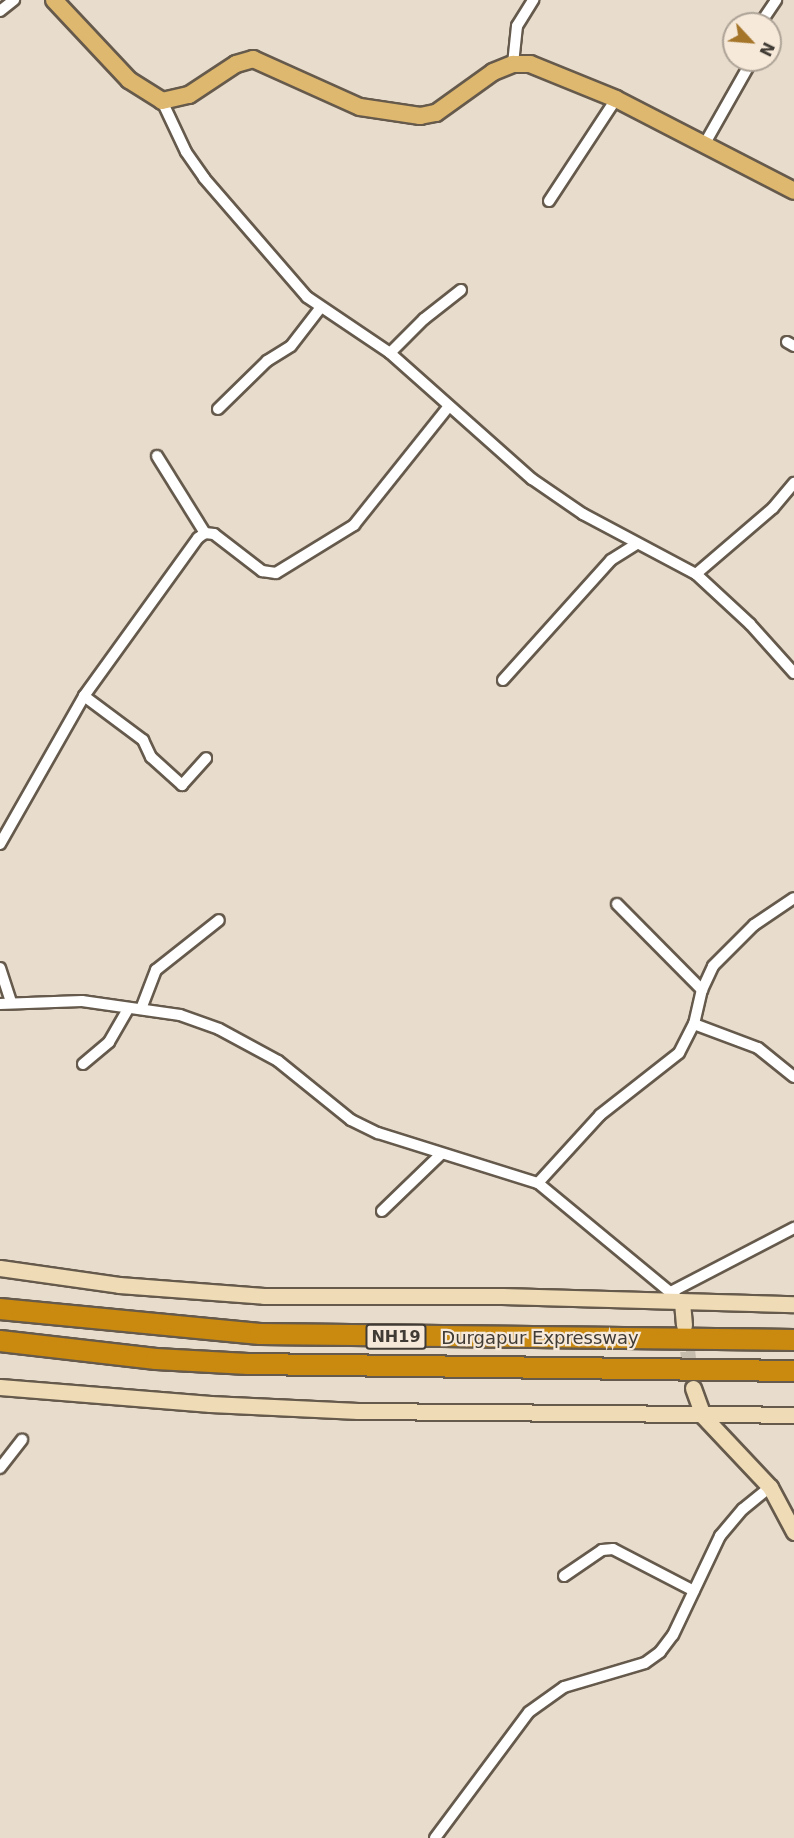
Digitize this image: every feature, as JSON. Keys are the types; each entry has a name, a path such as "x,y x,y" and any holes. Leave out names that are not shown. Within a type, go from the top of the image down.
{"highway":[{"name":"Durgapur Expressway","path":"0,1309 260,1334 794,1340"},
{"name":"Durgapur Expressway","path":"0,1341 156,1359 248,1364 794,1371"}],"main road":[{"path":"54,0 129,80 162,101 189,95 236,64 254,59 360,107 420,116 436,113 493,72 513,64 549,69 616,99 794,191"}],"street":[{"path":"0,11 14,0"},
{"path":"513,64 517,26 533,0"},
{"path":"704,145 745,72"},
{"path":"549,201 616,99"},
{"path":"162,101 186,153 204,178 284,273 321,307 390,353 532,479 637,544 696,574 750,624 794,673"},
{"path":"390,353 461,290"},
{"path":"218,409 267,361 291,346 321,307"},
{"path":"157,456 205,533 228,542 262,572 276,573 354,525 449,406"},
{"path":"696,574 767,513 794,483"},
{"path":"0,843 84,696 205,533"},
{"path":"503,680 611,560 637,544"},
{"path":"84,696 143,740 151,757 182,785 206,758"},
{"path":"538,1183 600,1115 679,1053 694,1024 702,990 714,966 744,934 794,898"},
{"path":"617,904 702,990"},
{"path":"83,1064 110,1042 135,1008 156,970 219,920"},
{"path":"0,968 6,1003 55,999 135,1008 199,1020 230,1034 278,1061 351,1120 441,1154 538,1183 677,1297 684,1325"},
{"path":"694,1024 758,1048 794,1077"},
{"path":"382,1211 441,1154"},
{"path":"677,1297 794,1228"},
{"path":"0,1268 119,1285 264,1296 677,1297 794,1304"},
{"path":"0,1387 210,1404 358,1411 703,1416 794,1415"},
{"path":"693,1388 703,1416 770,1487 794,1532"},
{"path":"0,1468 22,1440"},
{"path":"435,1838 463,1805 519,1722 564,1687 652,1658 673,1635 726,1527 770,1487"},
{"path":"564,1576 602,1550 613,1549 694,1591"}],"tunnel":[{"path":"685,1328 691,1379"}]}
